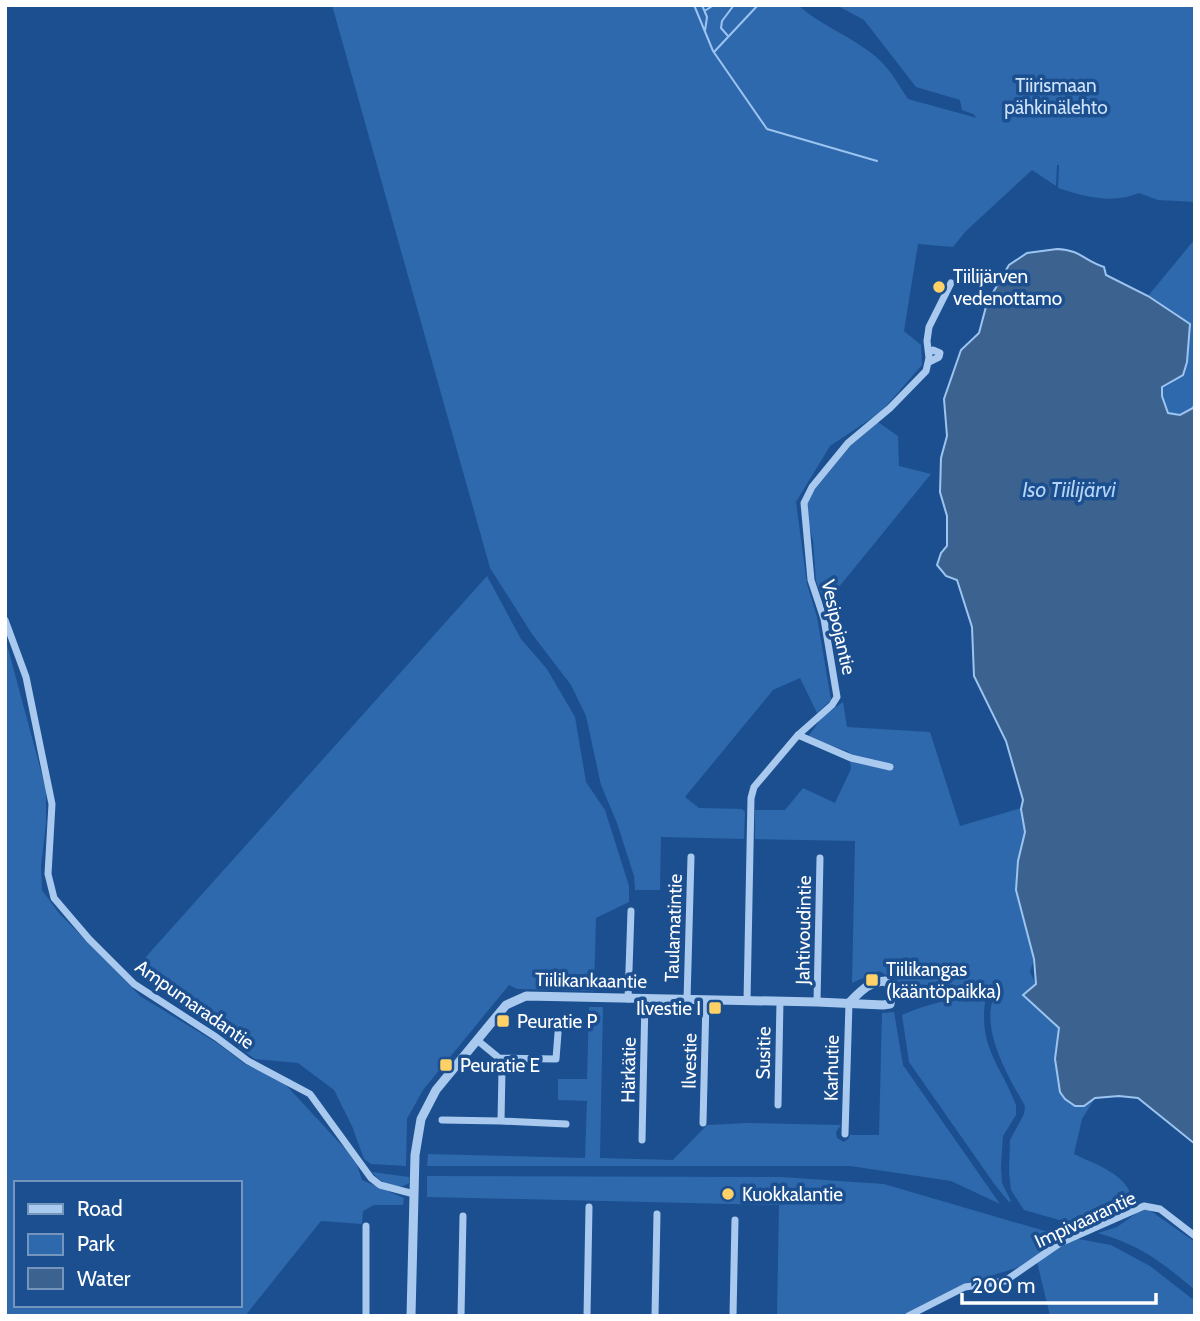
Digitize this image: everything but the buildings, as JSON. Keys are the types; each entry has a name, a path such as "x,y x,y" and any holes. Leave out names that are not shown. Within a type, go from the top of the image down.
{"street":[{"name":"Vesipojantie","path":"747,1001 751,798 758,780 837,697 824,619 811,580 803,511 806,496 848,443 900,399 926,371 929,358 929,327 951,283"},
{"name":"Ampumaradantie","path":"5,620 26,677 52,804 48,874 54,898 89,939 134,984 248,1061 310,1094 371,1178 380,1185 414,1195"},
{"path":"798,735 851,758 890,767"},
{"name":"Taulamatintie","path":"687,1000 691,857"},
{"name":"Jahtivoudintie","path":"817,1002 820,858"},
{"path":"628,999 631,911"},
{"name":"Tiilikankaantie","path":"411,1316 416,1142 423,1112 436,1090 506,1005 526,996 890,1004 893,988 885,981 877,981 865,987 849,1003"},
{"name":"Härkätie","path":"642,1140 645,999"},
{"name":"Ilvestie","path":"704,1123 706,1000"},
{"name":"Susitie","path":"778,1105 780,1001"},
{"name":"Karhutie","path":"845,1133 849,1003"},
{"path":"499,1058 556,1059 558,1033"},
{"path":"477,1040 499,1058 502,1070 501,1121"},
{"path":"442,1120 566,1124"},
{"name":"Impivaarantie","path":"908,1316 965,1287 1005,1281 1060,1243 1144,1206 1160,1209 1195,1236"},
{"path":"587,1316 589,1207"},
{"path":"655,1316 657,1214"},
{"path":"461,1316 464,1216"},
{"path":"733,1316 735,1220"},
{"path":"366,1226 366,1316"}],"green space":[{"name":"Tiirismaan pähkinälehto","path":"332,5 798,5 875,56 908,99 977,118 962,110 960,100 916,87 864,20 836,5 1195,5 1195,202 1158,200 1139,193 1109,199 1078,194 1058,188 1057,165 1056,186 1032,170 966,231 953,247 918,244 904,331 921,345 922,365 881,412 830,446 796,502 807,584 817,617 831,700 817,713 800,678 773,690 685,797 699,808 742,809 745,812 744,839 661,837 660,890 635,890 634,876 617,823 601,785 586,716 571,685 532,634 490,568"},
{"path":"1195,239 1195,403 1193,408 1180,415 1168,413 1162,387 1189,324 1148,296"},
{"path":"878,422 898,436 899,466 931,474 825,604 816,581 813,541 806,514 807,499 851,445"},
{"path":"487,576 521,639 547,669 575,717 586,782 605,810 629,886 629,902 596,918 594,991 517,989 509,985 423,1090 407,1119 406,1166 371,1164 364,1159 352,1126 334,1090 298,1063 255,1059 169,998 135,969"},
{"path":"5,637 46,790 42,890 58,912 140,996 217,1043 245,1064 285,1084 347,1151 357,1165 362,1180 404,1198 403,1205 374,1205 363,1211 362,1224 321,1221 245,1316 5,1316"},
{"path":"843,702 847,727 930,732 960,826 1021,808 1025,832 1018,861 1016,890 1034,959 1030,972 1036,984 1024,995 1060,1028 1055,1059 1065,1099 1080,1105 1095,1098 1082,1119 1074,1154 1116,1176 1136,1200 1108,1219 1084,1227 1024,1210 1011,1190 1010,1140 1024,1114 1025,1106 1003,1065 992,1033 992,1003 998,991 920,994 879,971 852,983 855,841 755,839 755,810 785,810 803,788 835,803 851,769 849,752 808,737 822,717"},
{"path":"986,996 984,1013 987,1041 1016,1105 1016,1115 1003,1136 1002,1183 1011,1201 1009,1202 909,1062 902,1015 943,1001"},
{"path":"589,1007 603,1007 600,1158 673,1160 707,1125 841,1125 836,1132 837,1138 844,1142 850,1135 879,1135 882,1013 894,1012 903,1065 1000,1204 951,1181 850,1166 427,1166 428,1154 585,1158 587,1101 558,1100 558,1079 587,1079"},
{"path":"372,1172 409,1177 409,1183 399,1187 389,1185"},
{"path":"427,1176 781,1177 884,1184 1062,1236 1111,1245 1150,1266 1195,1301 1195,1316 1050,1316 1037,1262 966,1283 901,1316 777,1316 779,1205 427,1197"},
{"path":"1145,1207 1195,1242 1195,1290 1150,1256 1127,1243 1098,1233 1117,1227"}],"water":[{"name":"Iso Tiilijärvi","path":"1057,249 1077,253 1104,267 1106,275 1148,296 1190,324 1187,362 1183,375 1162,387 1162,396 1168,413 1180,415 1193,408 1195,403 1195,1144 1138,1098 1095,1098 1084,1106 1075,1106 1060,1092 1055,1059 1059,1028 1023,995 1036,984 1034,959 1016,890 1018,861 1025,832 1021,809 1023,800 1006,741 974,676 972,627 957,580 946,576 937,565 947,546 947,516 940,492 941,458 947,436 944,399 961,350 979,333 987,303 1009,265 1027,253"}],"waterway":[{"path":"694,5 713,51 767,129 877,161"},
{"path":"702,5 707,17 705,31"},
{"path":"706,10 714,5"},
{"path":"728,36 721,28 722,21 734,5"},
{"path":"714,52 758,5"}],"place":[{"name":"Tiilijärven vedenottamo","path":"939,287"},
{"name":"Tiilikangas (kääntöpaikka)","path":"872,980"},
{"name":"Ilvestie I","path":"715,1008"},
{"name":"Peuratie P","path":"503,1021"},
{"name":"Peuratie E","path":"446,1065"},
{"name":"Kuokkalantie","path":"728,1194"}]}
